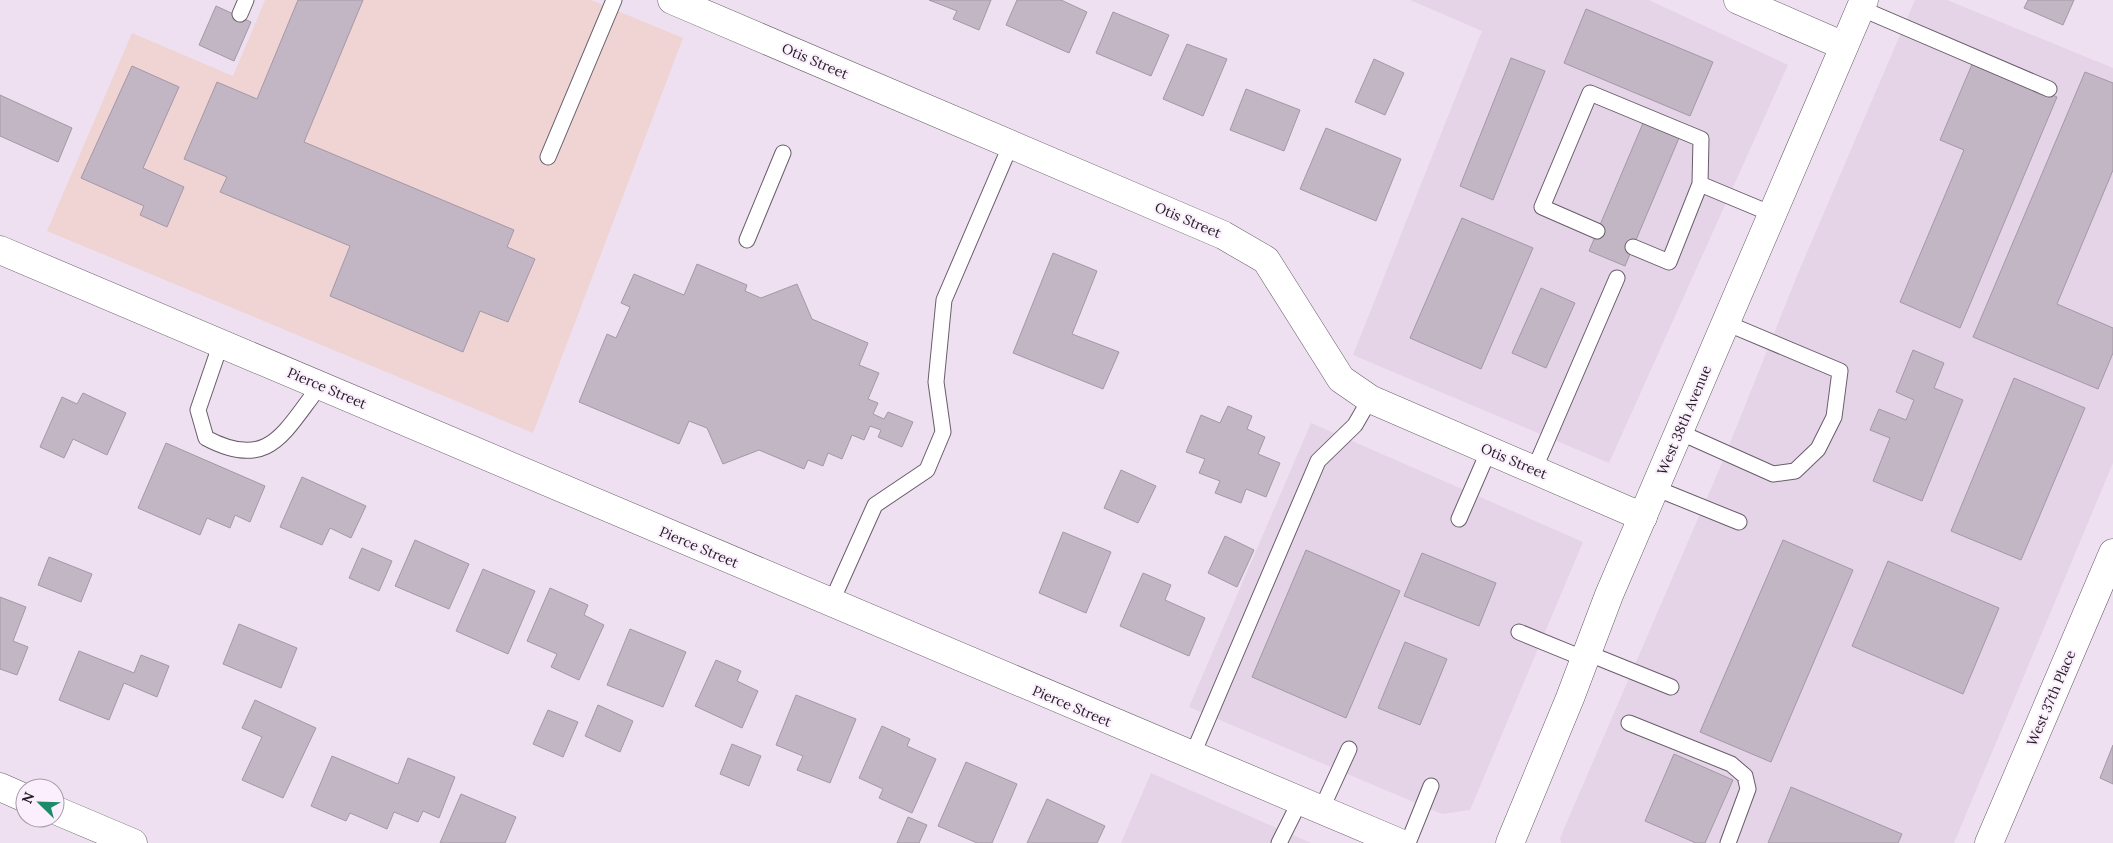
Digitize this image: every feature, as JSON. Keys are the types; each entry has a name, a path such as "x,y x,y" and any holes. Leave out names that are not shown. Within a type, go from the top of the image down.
{"street":[{"name":"Otis Street","path":"672,0 1223,235 1266,260 1342,379 1370,399 1643,517"},
{"path":"1738,0 1844,46"},
{"name":"West 38th Avenue","path":"1510,843 1655,488 1862,4"},
{"name":"Pierce Street","path":"0,250 1400,843"},
{"name":"West 37th Place","path":"1989,843 2113,553"},
{"path":"0,787 15,794"},
{"path":"65,814 133,843"}],"lane":[{"path":"548,157 614,0"},
{"path":"1862,4 2049,88"},
{"path":"1597,232 1542,207 1590,92 1701,139 1700,184 1669,262 1633,247"},
{"path":"831,603 875,505 927,470 943,432 936,382 944,300 1011,144"},
{"path":"747,240 783,153"},
{"path":"1700,184 1772,214"},
{"path":"1534,470 1617,278"},
{"path":"1680,432 1773,474 1795,471 1818,449 1834,417 1840,371 1726,323"},
{"path":"221,344 198,410 206,438 225,448 251,452 273,444 320,386"},
{"path":"1192,756 1318,462 1355,425 1370,399"},
{"path":"1459,518 1489,450"},
{"path":"1655,488 1739,522"},
{"path":"1519,632 1671,687"},
{"path":"1629,723 1730,764 1745,776 1748,789 1728,843"},
{"path":"1279,843 1310,806 1349,750"},
{"path":"1408,843 1431,786"}],"shaded area":[{"path":"265,0 591,0 683,38 533,433 47,231 132,33 233,76"},
{"path":"1410,0 1649,0 1788,65 1609,463 1353,355 1482,31"},
{"path":"1915,0 1947,0 2113,68 2113,463 1954,843 1561,843 1560,838 1722,463 1799,271"},
{"path":"1311,423 1583,542 1470,810 1442,814 1189,707"},
{"path":"1151,773 1311,843 1121,843"}],"building":[{"path":"298,0 363,0 304,142 514,230 507,247 535,259 508,322 480,311 463,352 330,296 350,246 220,192 227,177 184,159 217,82 257,99"},
{"path":"929,0 991,0 979,30 953,19 957,11"},
{"path":"1017,0 1061,0 1087,12 1069,53 1006,25"},
{"path":"2028,0 2074,0 2063,25 2024,8"},
{"path":"216,6 251,22 234,61 199,45"},
{"path":"1586,9 1713,62 1690,116 1564,63"},
{"path":"1113,12 1169,35 1151,76 1096,53"},
{"path":"1187,44 1227,59 1203,116 1163,99"},
{"path":"1511,58 1545,71 1493,200 1460,186"},
{"path":"1374,59 1404,73 1385,115 1355,102"},
{"path":"1973,62 2057,97 1960,328 1900,302 1964,150 1940,140"},
{"path":"132,66 179,87 143,168 184,187 167,227 140,215 144,206 81,178"},
{"path":"2085,72 2113,83 2113,170 2057,304 2113,328 2113,353 2098,389 1973,337"},
{"path":"1246,89 1300,110 1284,151 1230,130"},
{"path":"0,95 72,128 58,162 0,136"},
{"path":"1643,123 1679,138 1625,266 1589,251"},
{"path":"1326,128 1401,159 1376,221 1300,189"},
{"path":"1462,218 1533,248 1481,369 1410,338"},
{"path":"1053,253 1097,271 1072,334 1119,352 1103,389 1013,353"},
{"path":"697,264 747,285 745,291 761,298 797,284 812,319 868,343 859,365 879,373 868,399 878,403 873,414 884,419 888,412 913,422 902,447 878,437 881,430 870,426 864,440 852,435 842,459 828,453 823,466 808,460 804,469 759,450 723,464 707,428 689,421 679,444 579,402 607,334 616,338 630,307 621,303 634,274 684,295"},
{"path":"1541,288 1575,303 1546,368 1512,353"},
{"path":"1913,350 1944,363 1934,388 1963,400 1922,501 1873,481 1890,438 1870,430 1879,409 1906,420 1914,400 1896,392"},
{"path":"2014,378 2085,408 2021,560 1951,531"},
{"path":"83,393 126,413 107,455 73,439 64,458 40,447 62,397 77,404"},
{"path":"1228,406 1252,416 1247,429 1265,437 1258,454 1280,463 1266,497 1246,489 1241,503 1215,493 1220,481 1199,473 1205,459 1186,452 1201,415 1220,423"},
{"path":"166,443 265,486 250,522 235,515 230,528 207,518 200,535 138,508"},
{"path":"1121,470 1156,486 1138,523 1104,508"},
{"path":"302,477 366,506 351,538 330,528 322,545 280,527"},
{"path":"1063,532 1111,552 1086,613 1039,593"},
{"path":"1225,536 1254,550 1237,587 1208,573"},
{"path":"415,540 469,564 449,609 395,586"},
{"path":"1783,540 1853,570 1771,762 1700,732"},
{"path":"362,548 392,561 379,591 349,578"},
{"path":"1306,550 1400,591 1346,718 1252,677"},
{"path":"1422,553 1496,583 1479,626 1404,596"},
{"path":"49,557 92,574 81,602 38,585"},
{"path":"1888,561 1999,608 1963,694 1852,646"},
{"path":"483,569 535,591 508,654 456,631"},
{"path":"1143,573 1171,585 1165,600 1205,618 1189,656 1120,626"},
{"path":"550,588 588,605 584,615 604,625 579,680 551,667 557,654 527,641"},
{"path":"0,597 26,607 13,641 28,647 17,675 0,669"},
{"path":"239,624 297,648 281,688 223,664"},
{"path":"630,629 686,652 663,707 607,685"},
{"path":"1405,642 1447,659 1420,725 1378,708"},
{"path":"79,651 134,673 141,655 169,666 157,697 124,683 109,720 59,700"},
{"path":"716,660 741,671 737,681 758,691 742,728 695,706"},
{"path":"796,695 856,719 830,783 797,770 803,756 776,745"},
{"path":"255,700 316,728 283,798 242,780 262,737 242,728"},
{"path":"598,705 633,721 620,752 585,736"},
{"path":"548,710 578,722 563,757 533,744"},
{"path":"882,726 910,739 907,746 936,759 912,813 879,798 883,789 859,778"},
{"path":"732,744 761,756 749,786 720,774"},
{"path":"2113,745 2113,784 2100,778"},
{"path":"1674,754 1733,780 1705,843 1696,843 1645,821"},
{"path":"332,756 398,784 408,758 455,777 439,818 423,811 418,822 394,812 387,829 350,813 346,821 311,806"},
{"path":"966,762 1017,784 992,843 977,843 938,826"},
{"path":"1791,787 1902,834 1898,843 1768,843"},
{"path":"461,794 516,817 505,843 440,843"},
{"path":"1047,799 1105,826 1097,843 1027,843"},
{"path":"908,817 927,825 919,843 897,843"}]}
